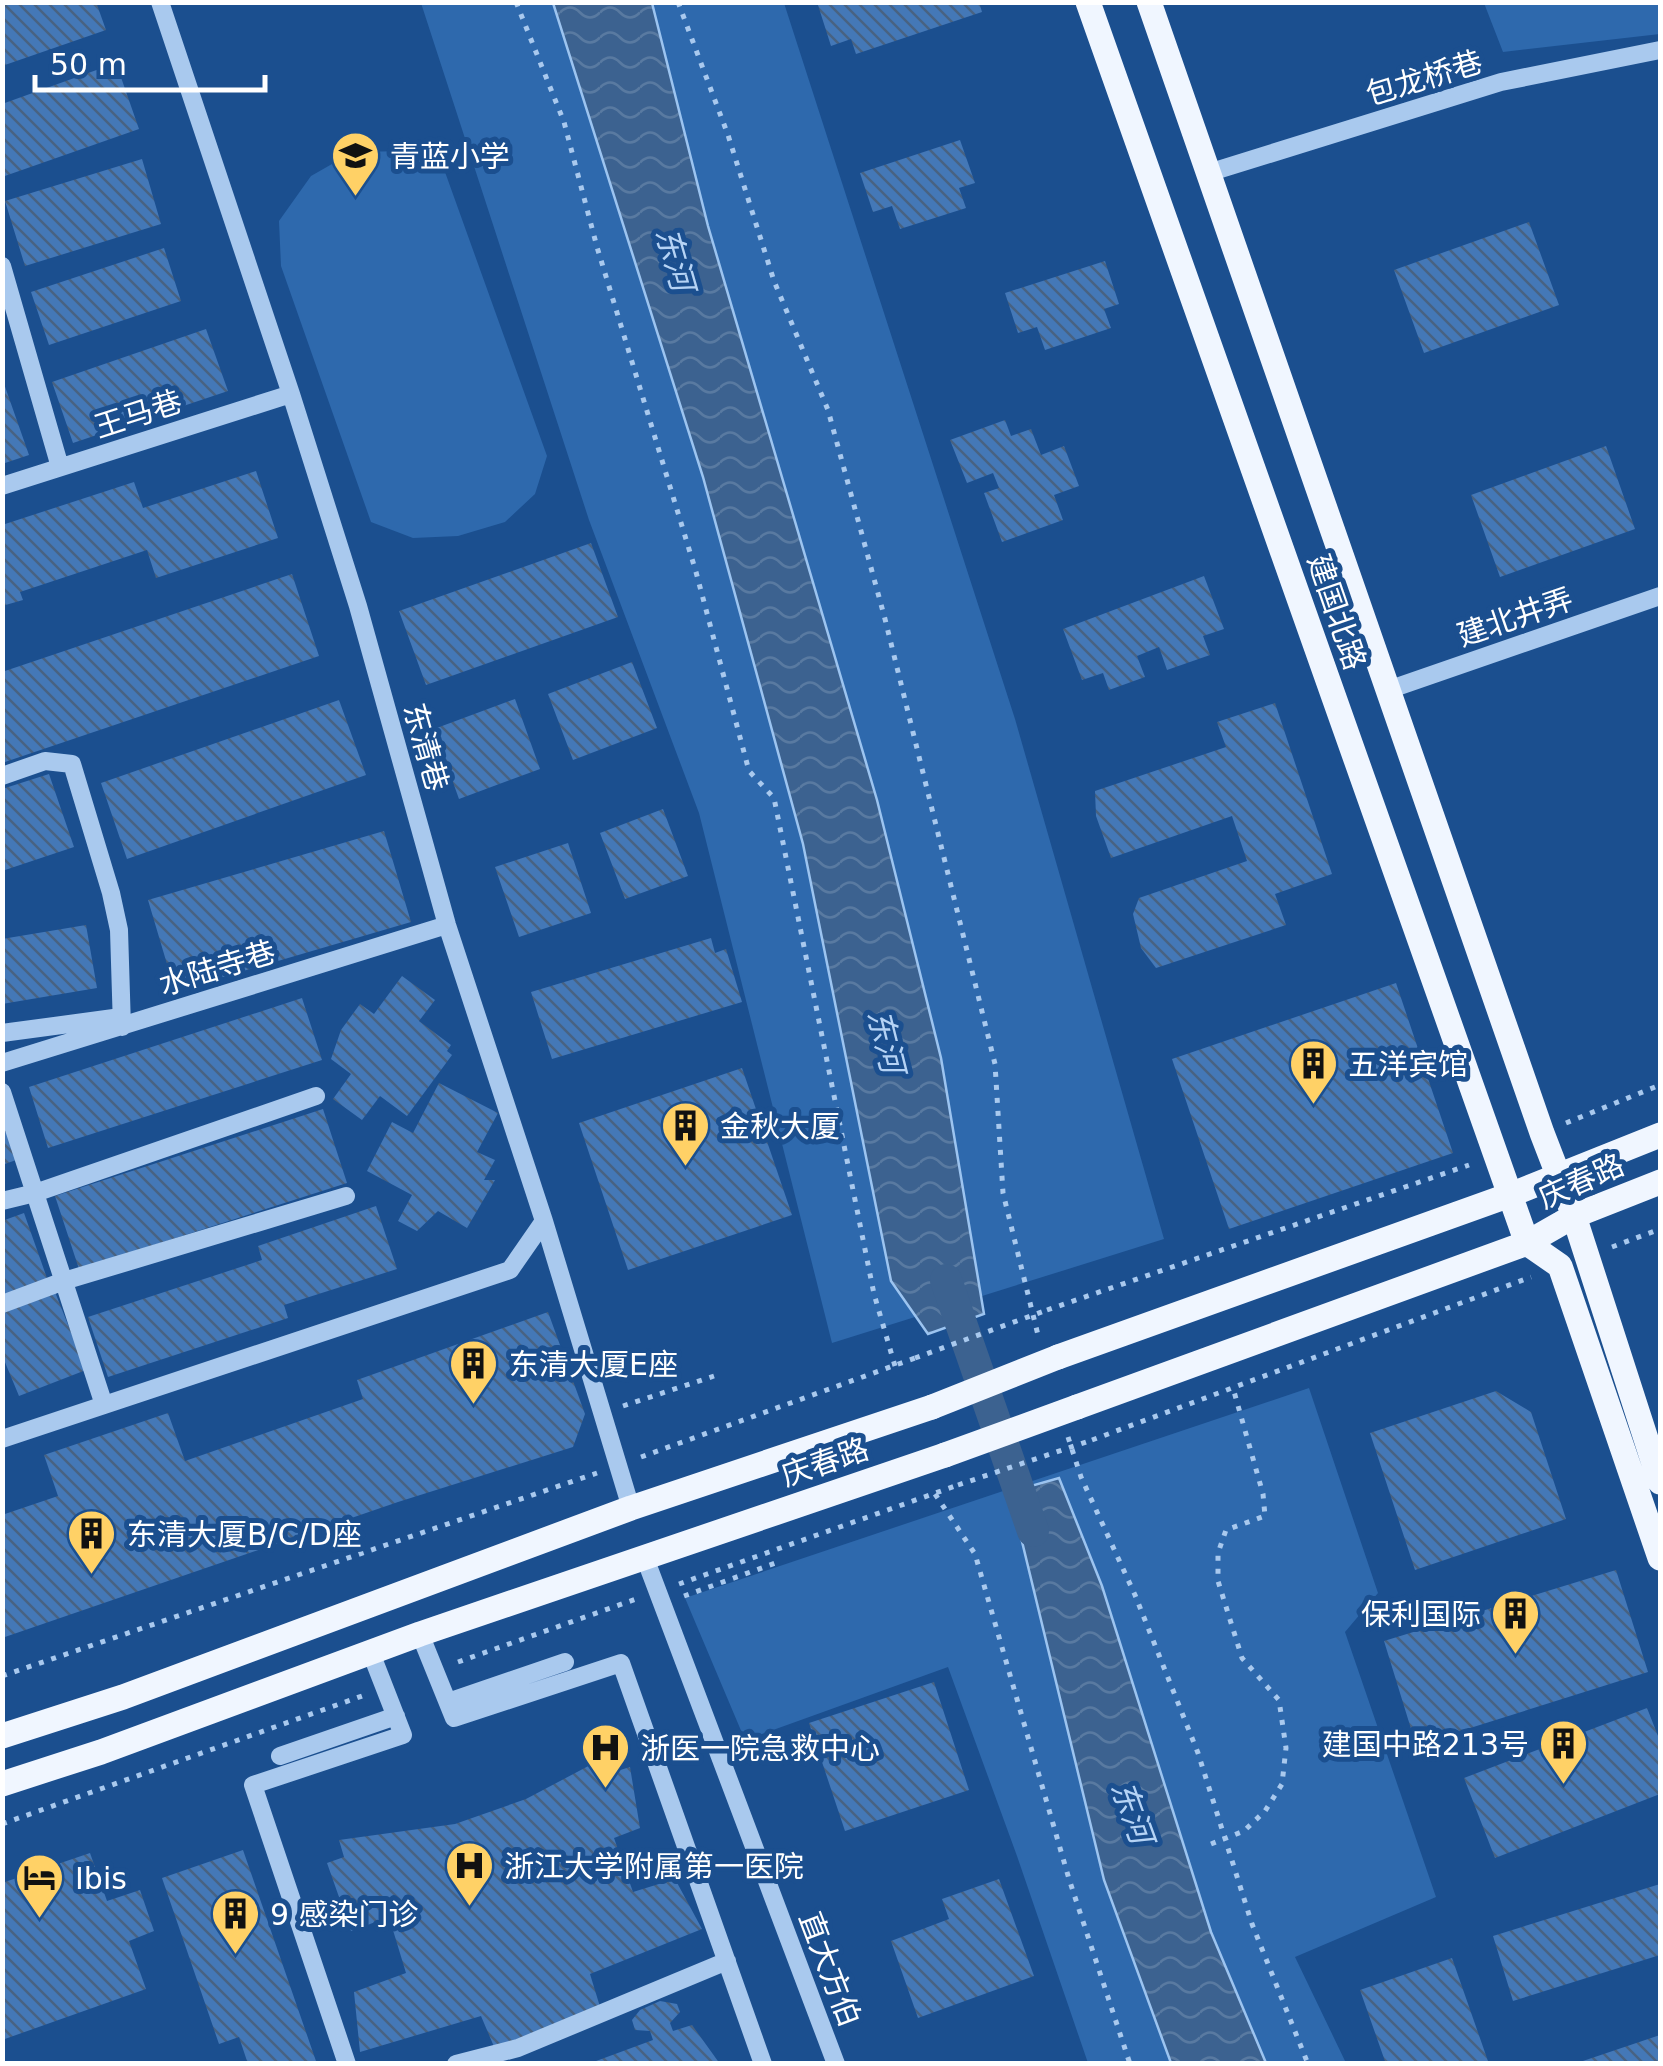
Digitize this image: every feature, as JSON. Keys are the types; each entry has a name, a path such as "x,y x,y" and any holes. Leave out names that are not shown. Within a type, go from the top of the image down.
{"main road":[{"name":"建国北路","path":"1088,2 1527,1243"},
{"name":"建国北路","path":"1149,2 1574,1216 1660,1482"},
{"name":"庆春路","path":"2,1736 123,1697 631,1508 932,1407 1510,1195 1660,1135"},
{"name":"庆春路","path":"2,1784 101,1752 420,1634 1071,1416 1527,1243 1574,1216 1660,1182"},
{"path":"1527,1243 1560,1266 1660,1558"}],"street":[{"name":"东清巷","path":"160,2 358,606 447,925 544,1220 631,1508"},
{"name":"包龙桥巷","path":"1208,173 1501,82 1660,50"},
{"path":"2,266 60,467"},
{"name":"王马巷","path":"2,486 291,394"},
{"name":"建北井弄","path":"1388,690 1660,596"},
{"path":"2,776 44,761 72,764 119,930 121,1022 2,1033"},
{"name":"水陆寺巷","path":"2,1064 121,1022 447,925"},
{"path":"2,1092 104,1405"},
{"path":"2,1201 316,1096"},
{"path":"2,1304 64,1281 346,1196"},
{"path":"2,1439 510,1270 544,1220"},
{"name":"直大方伯","path":"645,1558 836,2064"},
{"path":"420,1634 454,1718 620,1663 763,2064"},
{"path":"347,2064 253,1785 403,1734 370,1653"},
{"path":"448,1702 566,1662"},
{"path":"280,1756 396,1716"},
{"path":"456,2064 518,2048 726,1961"}],"path":[{"path":"516,2 564,122 597,247 696,572 749,771 774,798 874,1294 894,1366"},
{"path":"678,2 728,136 774,281 828,410 885,620 995,1064 1003,1193 1038,1337"},
{"path":"1542,1133 1660,1085"},
{"path":"2,1676 617,1466 1047,1310 1494,1156"},
{"path":"1587,1256 1660,1229"},
{"path":"660,1597 1560,1266"},
{"path":"601,1414 714,1376"},
{"path":"1210,1844 1244,1831 1265,1811 1282,1784 1286,1748 1280,1700 1242,1658 1218,1580 1218,1553 1226,1530 1265,1516 1263,1494 1233,1388"},
{"path":"1071,1416 1080,1478 1135,1595 1198,1753 1252,1924 1308,2064"},
{"path":"935,1494 975,1554 1069,1878 1130,2064"},
{"path":"435,1670 782,1561"},
{"path":"2,1824 385,1688"}],"shaded area":[{"path":"421,3 784,3 1015,719 1164,1239 832,1343 699,813 589,520"},
{"path":"1484,3 1660,3 1660,34 1503,52"},
{"path":"408,151 445,172 547,456 535,494 505,522 458,536 413,538 371,522 281,266 279,221 311,176 353,152"},
{"path":"1309,1388 1378,1593 1345,1632 1436,1897 1295,1957 1346,2063 1088,2063 948,1667 745,1740 685,1598"}],"water":[{"path":"553,3 652,3 708,226 877,800 941,1058 984,1314 928,1334 891,1281 803,844 703,477"},
{"path":"1059,1478 1102,1586 1211,1932 1266,2063 1171,2063 1104,1880 1010,1492"}],"building":[{"path":"2,2 96,2 106,30 2,66"},
{"path":"817,2 979,2 982,12 856,54 851,39 831,46"},
{"path":"116,63 139,129 2,177 2,104"},
{"path":"960,140 975,183 959,188 966,208 900,229 892,206 873,212 860,173"},
{"path":"142,159 161,224 25,266 5,201"},
{"path":"1529,222 1559,305 1424,353 1394,270"},
{"path":"164,248 181,301 49,345 31,292"},
{"path":"1105,261 1119,304 1104,309 1111,328 1045,350 1037,327 1018,333 1005,293"},
{"path":"206,329 228,391 73,443 52,382"},
{"path":"2,378 29,455 2,464"},
{"path":"1005,420 1011,436 1031,429 1041,455 1064,446 1079,486 1054,495 1063,520 1002,542 984,493 999,488 993,473 967,483 950,440"},
{"path":"1606,446 1635,529 1500,577 1471,495"},
{"path":"256,471 278,538 156,578 147,550 20,592 23,600 2,606 2,525 134,482 143,508"},
{"path":"591,543 618,617 426,685 399,611"},
{"path":"292,574 319,656 2,763 2,672"},
{"path":"1204,576 1224,629 1203,636 1210,655 1167,670 1159,647 1137,656 1145,677 1109,690 1103,673 1082,680 1063,629"},
{"path":"632,662 657,728 573,760 548,694"},
{"path":"515,699 540,769 459,799 434,729"},
{"path":"339,700 366,775 127,859 101,783"},
{"path":"1275,703 1332,874 1275,894 1286,925 1156,968 1141,948 1133,914 1139,898 1247,861 1232,816 1111,858 1096,816 1095,791 1226,747 1217,722"},
{"path":"49,774 74,847 2,871 2,789"},
{"path":"663,809 688,876 625,899 600,833"},
{"path":"384,831 411,922 175,991 148,900"},
{"path":"568,843 591,913 519,937 495,867"},
{"path":"86,925 97,988 2,1004 2,939"},
{"path":"711,938 715,953 726,949 742,1002 552,1059 531,992"},
{"path":"402,976 435,1000 419,1021 451,1045 447,1051 452,1055 407,1116 380,1096 362,1120 333,1099 351,1074 331,1059 341,1030 360,1004 374,1014"},
{"name":"五洋宾馆","path":"1396,983 1453,1153 1229,1229 1172,1059"},
{"path":"302,998 322,1060 48,1148 29,1087"},
{"name":"金秋大厦","path":"742,1068 792,1215 628,1270 579,1123"},
{"path":"439,1083 498,1113 477,1152 495,1160 484,1180 495,1180 467,1228 438,1211 417,1231 398,1221 412,1195 367,1171 392,1122 413,1133"},
{"path":"323,1109 347,1183 79,1269 55,1196"},
{"path":"2,1114 19,1159 2,1165"},
{"path":"376,1206 397,1269 284,1305 288,1318 108,1377 88,1317 262,1260 258,1246"},
{"path":"24,1213 48,1281 2,1297 2,1221"},
{"path":"55,1292 86,1370 19,1396 2,1355 2,1312"},
{"name":"东清大厦B/C/D座","path":"548,1312 585,1414 573,1447 398,1502 2,1638 2,1515 58,1496 44,1455 168,1413 185,1461 363,1399 357,1380"},
{"path":"1496,1391 1531,1412 1566,1519 1415,1570 1370,1433"},
{"name":"保利国际","path":"1616,1570 1648,1672 1416,1745 1384,1641"},
{"path":"934,1682 969,1790 845,1831 809,1723"},
{"name":"建国中路213号","path":"1647,1708 1660,1741 1660,1794 1495,1858 1464,1778"},
{"path":"596,1762 601,1776 630,1767 640,1828 614,1838 633,1892 675,1879 702,1929 590,1974 601,2010 495,2049 481,2016 360,2052 354,1992 406,1973 389,1917 351,1931 327,1863 344,1857 339,1840 455,1824 526,1799"},
{"name":"9 感染门诊","path":"243,1850 317,2064 248,2064 239,2037 219,2044 162,1878"},
{"path":"90,1853 107,1901 140,1890 154,1931 129,1941 146,1989 2,2040 2,1883"},
{"path":"999,1879 1034,1976 918,2018 891,1941 949,1919 942,1899"},
{"path":"1660,1884 1660,1955 1513,2001 1493,1936"},
{"path":"1452,1958 1489,2064 1386,2064 1360,1990"},
{"path":"660,2001 677,2004 680,2012 670,2023 673,2031 692,2025 720,2064 588,2064 653,2040 650,2031 635,2030 632,2020 640,2010"},
{"path":"1660,2035 1660,2064 1577,2064 1577,2063"}],"waterway":[{"name":"东河","path":"946,1280 1033,1531"}],"place":[{"name":"青蓝小学","path":"355,198"},
{"name":"五洋宾馆","path":"1313,1106"},
{"name":"金秋大厦","path":"685,1168"},
{"name":"东清大厦E座","path":"474,1406"},
{"name":"东清大厦B/C/D座","path":"92,1576"},
{"name":"保利国际","path":"1516,1656"},
{"name":"建国中路213号","path":"1564,1786"},
{"name":"浙医一院急救中心","path":"605,1790"},
{"name":"浙江大学附属第一医院","path":"469,1908"},
{"name":"Ibis","path":"40,1920"},
{"name":"9 感染门诊","path":"235,1956"}]}
